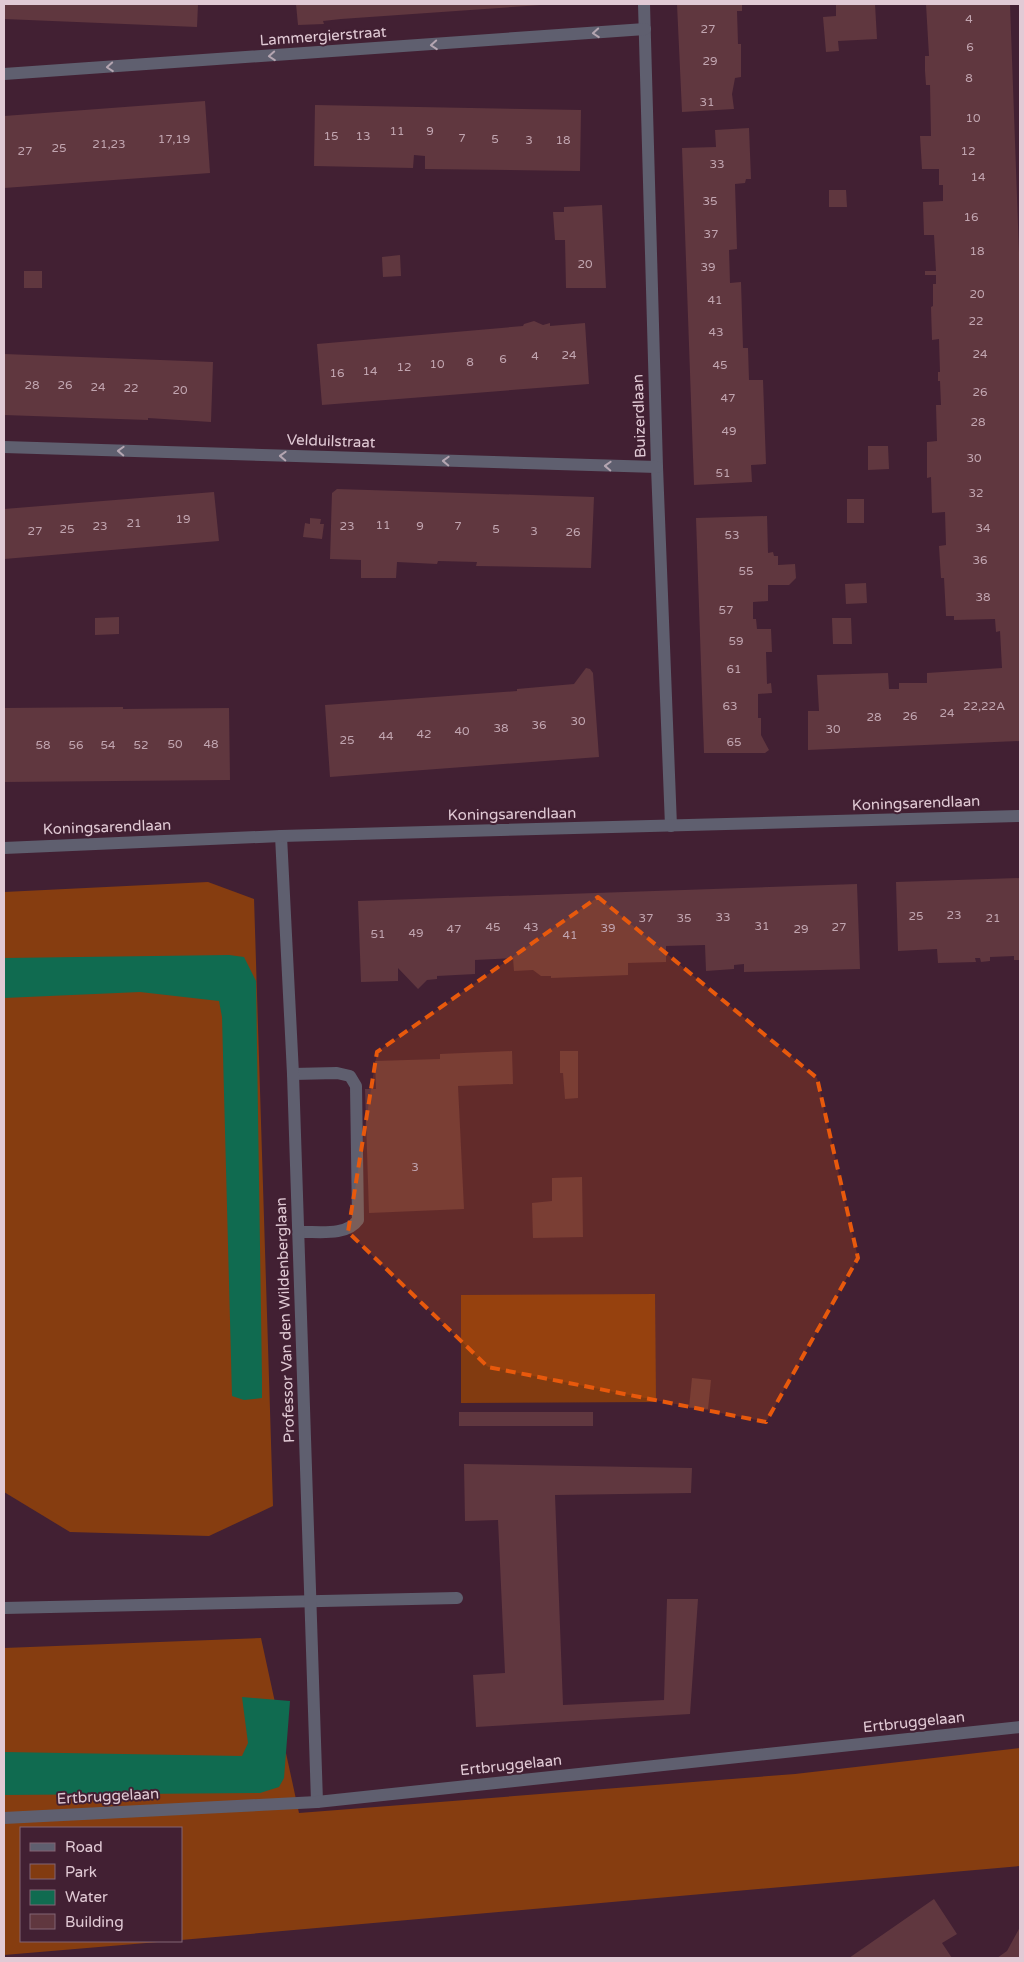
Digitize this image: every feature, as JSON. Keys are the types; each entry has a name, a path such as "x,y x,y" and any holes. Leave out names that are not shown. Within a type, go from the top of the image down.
{"street":[{"name":"Buizerdlaan","path":"644,4 657,467 671,826"},
{"name":"Lammergierstraat","path":"4,74 645,29"},
{"name":"Velduilstraat","path":"4,448 657,467"},
{"name":"Koningsarendlaan","path":"4,848 281,836 1020,816"},
{"name":"Professor Van den Wildenberglaan","path":"281,836 298,1232 317,1802"},
{"path":"292,1074 337,1073 350,1076 356,1086 358,1220 354,1226 341,1231 298,1232"},
{"path":"4,1608 457,1598"},
{"name":"Ertbruggelaan","path":"4,1818 317,1802 1020,1728"}],"highlighted area":[{"path":"598,897 817,1078 858,1258 766,1422 488,1367 348,1232 377,1052"}],"green space":[{"path":"655,1294 656,1402 461,1403 461,1295"}],"shaded area":[{"path":"208,882 254,899 273,1506 209,1536 70,1532 4,1492 4,892"},
{"path":"261,1638 299,1813 795,1774 1020,1748 1020,1866 182,1940 182,1827 20,1827 20,1942 158,1942 4,1955 4,1648"}],"water":[{"path":"229,955 244,957 256,981 262,1398 244,1400 232,1396 222,1017 219,1001 140,992 4,998 4,958"},
{"path":"242,1697 290,1701 284,1778 279,1787 260,1793 4,1795 4,1752 242,1756 248,1743"}],"building":[{"path":"4,4 198,4 197,27 4,19"},
{"path":"296,4 541,5 341,19 323,21 324,24 298,25"},
{"path":"677,4 742,4 742,11 737,11 738,44 741,44 741,77 735,78 732,94 734,109 682,112"},
{"path":"836,4 875,4 877,39 838,41 839,51 826,52 823,17 836,16"},
{"path":"926,4 1010,4 1020,280 1020,741 808,750 808,711 819,711 817,675 888,673 889,689 899,689 899,683 927,683 927,673 1002,668 1000,631 996,632 995,619 954,620 954,616 946,616 944,578 941,578 939,546 946,545 945,512 932,513 931,477 927,478 927,442 937,441 936,405 941,405 940,381 938,381 938,372 940,372 939,339 932,340 931,307 933,306 933,284 936,284 936,275 925,275 925,271 936,271 934,235 924,235 923,202 943,201 943,185 939,185 939,169 922,169 920,136 931,136 930,85 926,85 925,71 925,56 929,56"},
{"path":"205,101 210,173 4,188 4,116"},
{"path":"315,105 581,110 580,171 425,169 425,156 414,155 413,168 314,166"},
{"path":"749,128 751,179 746,179 745,183 735,184 737,249 729,250 730,283 741,282 743,348 748,348 749,380 763,380 766,464 751,465 752,482 694,485 682,148 716,147 715,130"},
{"path":"829,190 846,190 847,207 829,207"},
{"path":"602,205 606,288 566,288 565,240 555,240 553,212 564,212 564,207"},
{"path":"400,255 401,276 383,277 382,257"},
{"path":"24,271 42,271 42,288 24,288"},
{"path":"534,321 543,325 550,323 550,326 585,323 589,384 322,405 317,344 523,326"},
{"path":"4,354 213,362 211,422 148,418 148,420 4,415"},
{"path":"868,446 888,446 889,469 868,470"},
{"path":"337,489 594,497 591,568 476,566 477,562 438,561 437,564 397,562 396,578 361,578 361,560 330,559 332,493"},
{"path":"214,492 219,541 4,559 4,509"},
{"path":"847,499 864,499 864,523 847,523"},
{"path":"767,516 768,553 773,552 774,556 778,556 778,565 795,564 796,578 789,585 768,585 768,601 753,602 753,619 756,619 757,629 771,629 772,652 766,652 767,684 771,683 772,693 758,694 758,718 761,718 761,735 769,750 765,753 704,753 696,518"},
{"path":"310,518 321,519 320,524 324,524 322,539 303,537 305,523 310,524"},
{"path":"866,583 867,603 846,604 845,584"},
{"path":"119,617 119,634 95,635 95,618"},
{"path":"832,618 851,618 852,644 833,644"},
{"path":"586,668 590,669 593,673 599,757 330,777 325,705 517,691 517,689 574,684"},
{"path":"123,707 123,709 229,708 230,780 4,782 4,708"},
{"path":"1020,878 1020,960 1014,960 1014,956 990,957 990,961 981,962 980,958 975,958 976,962 938,963 937,949 898,951 896,882"},
{"path":"857,884 860,969 744,972 744,964 734,965 734,969 706,971 705,945 666,946 666,962 628,963 628,975 551,978 551,976 541,976 533,970 514,971 513,958 475,960 475,974 437,976 437,979 427,980 418,989 398,968 398,981 361,982 358,901"},
{"path":"512,1051 513,1084 458,1086 464,1209 369,1213 365,1089 376,1089 375,1061 440,1059 440,1054"},
{"path":"560,1051 578,1051 578,1098 565,1099 563,1073 560,1073"},
{"path":"582,1177 583,1237 533,1238 532,1203 552,1201 552,1178"},
{"path":"692,1378 711,1380 708,1409 689,1408"},
{"path":"459,1412 593,1412 593,1426 459,1426"},
{"path":"464,1464 692,1468 691,1493 555,1495 563,1705 664,1700 667,1599 698,1599 690,1714 476,1727 473,1675 505,1673 498,1520 465,1521"},
{"path":"934,1899 957,1934 942,1943 952,1958 849,1958"},
{"path":"1020,1927 1020,1958 997,1958 1007,1951"}]}
